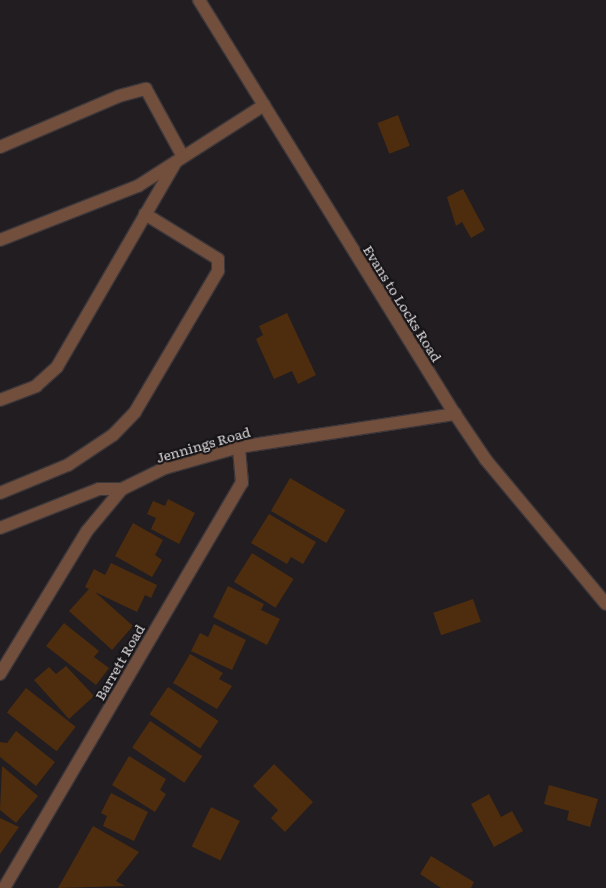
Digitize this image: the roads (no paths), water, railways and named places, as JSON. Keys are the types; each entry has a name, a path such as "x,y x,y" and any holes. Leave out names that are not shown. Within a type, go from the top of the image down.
{"street":[{"name":"Evans to Locks Road","path":"199,0 455,414 486,460 606,604"},
{"path":"0,146 119,96 146,89 179,160"},
{"path":"0,240 138,186 264,105"},
{"path":"0,400 36,386 57,367 179,160"},
{"path":"0,493 68,465 113,435 134,412 218,271 218,259 146,214"},
{"name":"Jennings Road","path":"0,674 87,531 122,489 165,468 239,447 455,414"},
{"name":"Barrett Road","path":"4,888 242,483 239,447"},
{"path":"0,528 98,490 122,489"}]}
